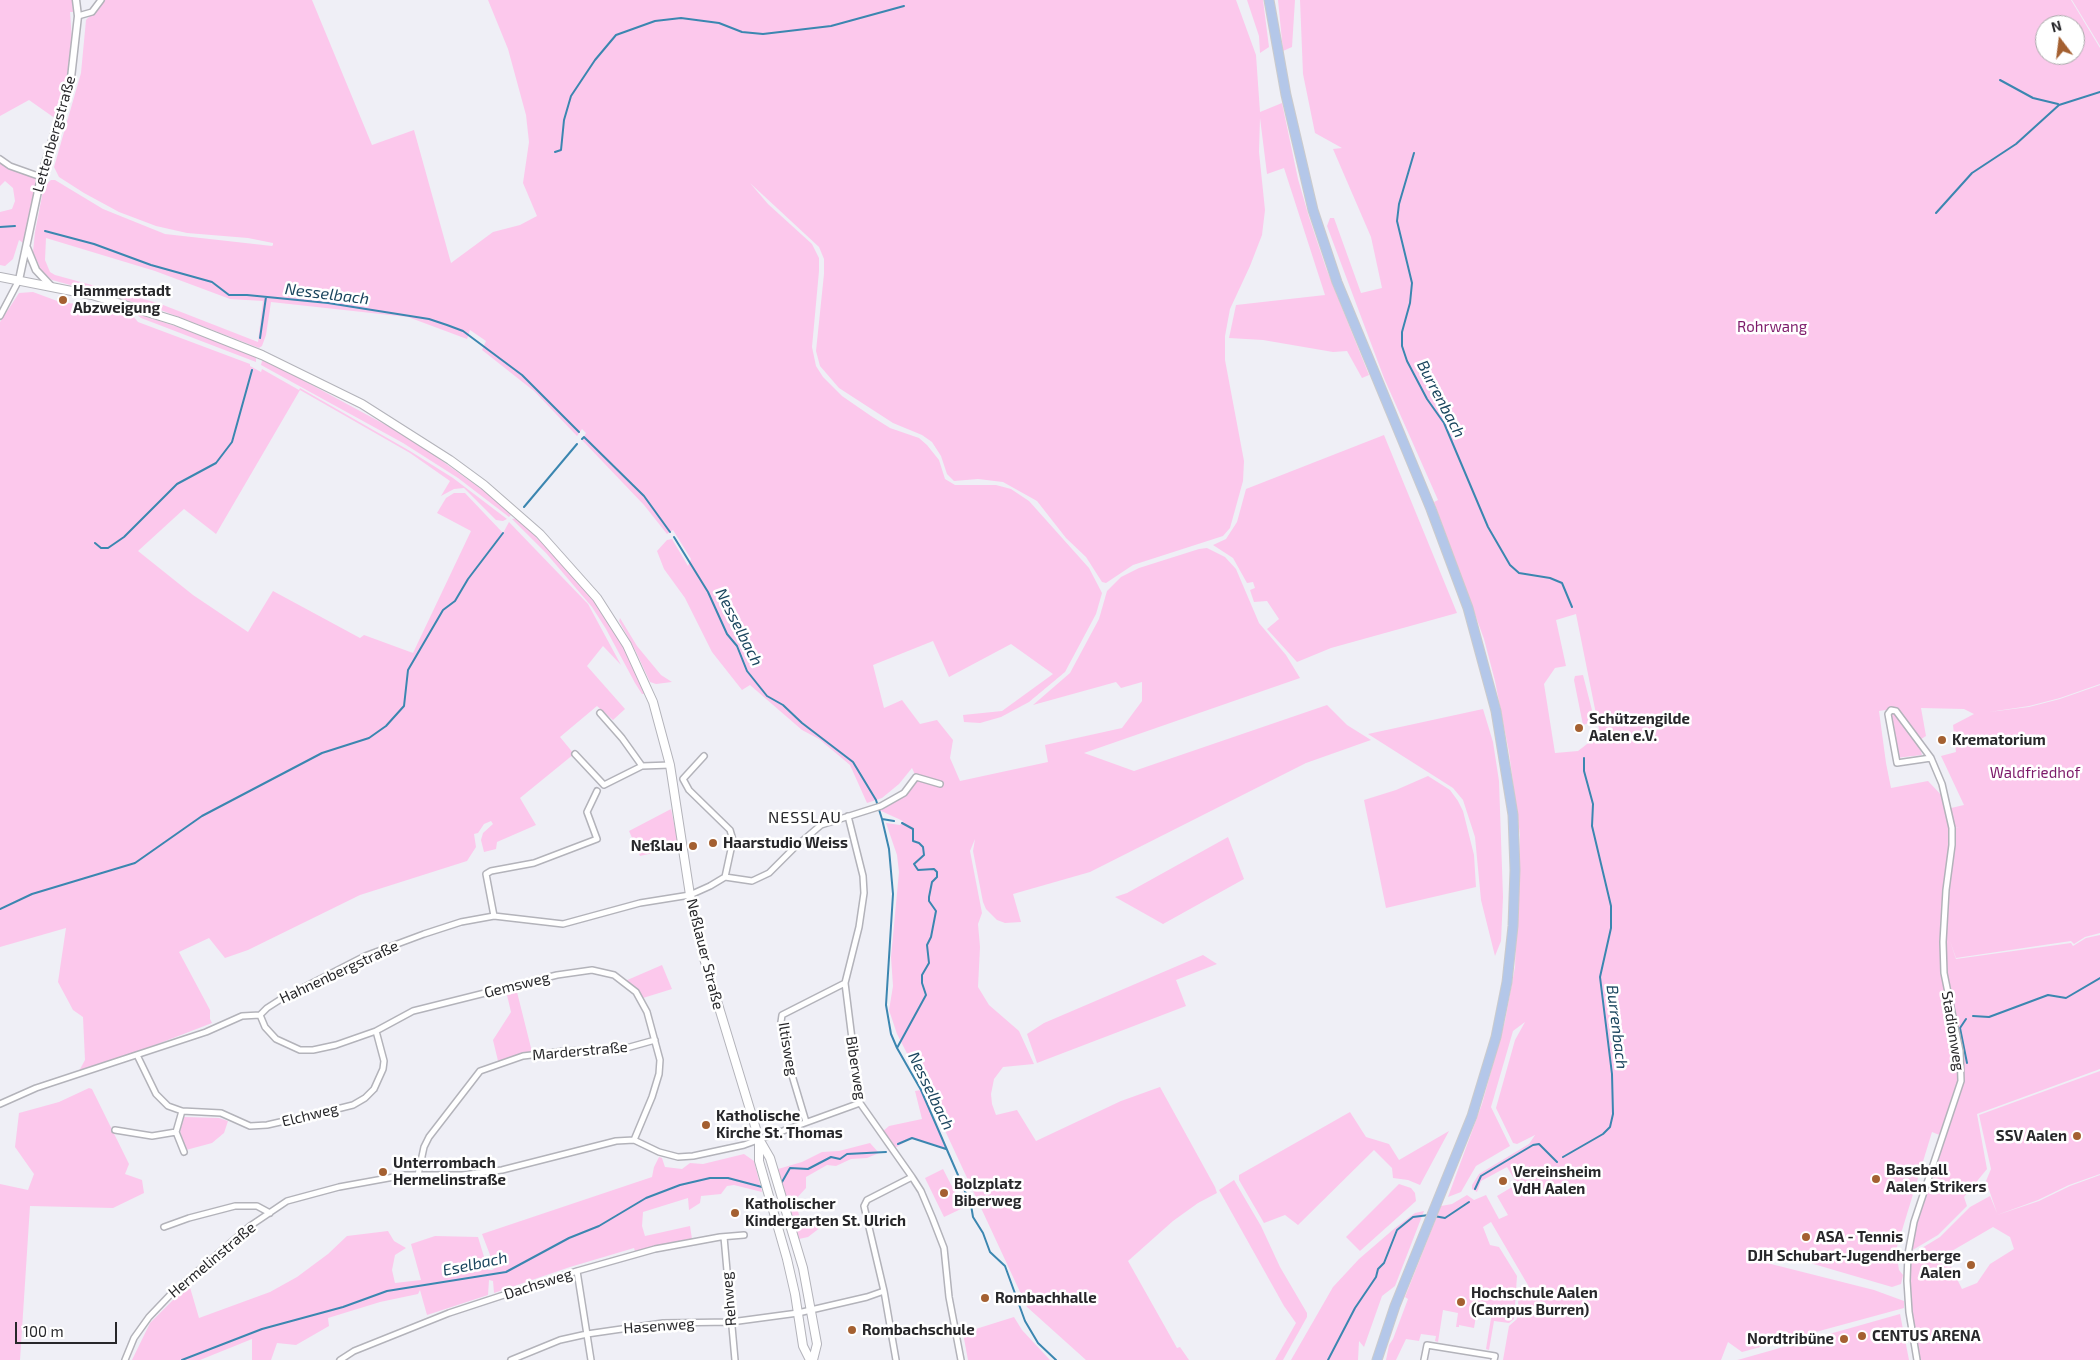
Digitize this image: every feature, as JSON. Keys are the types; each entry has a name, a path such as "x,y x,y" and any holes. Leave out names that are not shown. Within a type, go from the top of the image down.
{"main road":[{"path":"1269,0 1286,95 1313,210 1340,289 1431,509 1468,608 1490,686 1509,780 1513,814 1515,870 1513,926 1507,982 1496,1037 1481,1090 1444,1188 1395,1306 1377,1360"},
{"name":"Neßlauer Straße","path":"0,277 92,295 176,321 262,355 362,404 450,460 510,506 562,556 597,598 627,645 653,702 670,765 690,895 715,998 759,1139 770,1158 803,1268 817,1344 811,1360"},
{"name":"Neßlauer Straße","path":"759,1139 759,1161 787,1259 803,1346 811,1360"}],"street":[{"name":"Lettenbergstraße","path":"19,280 42,177 71,78 78,16 76,0"},
{"path":"78,16 92,12 101,0"},
{"path":"0,160 10,166 42,177"},
{"path":"26,245 33,265 51,286"},
{"path":"0,316 19,280"},
{"name":"Stadionweg","path":"1918,1360 1908,1297 1908,1254 1914,1222 1959,1091 1962,1068 1944,973 1946,890 1952,846 1952,828 1944,790 1931,758 1896,711 1890,710 1888,714 1897,763 1931,758"},
{"path":"600,713 622,738 642,766"},
{"path":"575,754 604,785 642,766 670,765"},
{"path":"704,756 683,779 689,790 730,830 733,840 725,877 752,881 769,873 821,825 879,807 904,793 916,777 940,784"},
{"path":"494,916 486,874 490,871 534,863 597,839 587,812 598,791"},
{"name":"Biberweg","path":"848,816 863,876 864,893 859,927 845,982 860,1103 921,1191 944,1248 954,1325 961,1360"},
{"name":"Hahnenbergstraße","path":"0,1104 44,1085 206,1032 242,1016 260,1015 281,999 365,956 461,922 494,916 563,924 640,903 690,895 725,877"},
{"name":"Gemsweg","path":"260,1015 265,1027 276,1039 300,1050 313,1050 336,1045 376,1031 413,1012 557,975 592,970 614,975 636,992 647,1012 660,1060 659,1074 634,1140"},
{"name":"Iltisweg","path":"806,1122 788,1062 781,1022 782,1015 845,982"},
{"name":"Elchweg","path":"137,1055 156,1094 168,1106 182,1111 221,1114 250,1126 267,1126 353,1105 365,1098 374,1089 383,1069 384,1061 376,1031"},
{"name":"Marderstraße","path":"418,1175 424,1147 429,1136 480,1071 524,1056 565,1051 619,1050 655,1040"},
{"path":"634,1140 659,1152 678,1157 720,1151 860,1103"},
{"path":"182,1111 176,1132 184,1152"},
{"path":"115,1130 152,1136 176,1132"},
{"name":"Hermelinstraße","path":"125,1360 134,1338 149,1317 170,1295 250,1226 287,1201 374,1180 418,1175 479,1174 502,1170 597,1144 634,1140"},
{"path":"896,1360 884,1291 864,1206 867,1200 912,1177"},
{"name":"Hermelinstraße","path":"164,1227 189,1218 235,1206 257,1206 270,1212"},
{"name":"Dachsweg","path":"340,1360 354,1352 449,1313 577,1271 655,1250 720,1236 724,1238 744,1235"},
{"name":"Rehweg","path":"724,1238 735,1360"},
{"path":"577,1271 591,1360"},
{"name":"Hasenweg","path":"511,1360 560,1340 587,1334 663,1323 731,1322 812,1311 884,1291"},
{"path":"1424,1360 1427,1345 1495,1356 1494,1360"}],"green space":[{"path":"0,0 72,0 73,12 70,12 72,40 70,70 56,119 29,100 0,116"},
{"path":"105,0 312,0 372,145 414,130 451,263 493,232 520,225 537,216 523,183 529,142 526,115 508,49 488,0 1236,0 1256,55 1260,112 1282,103 1298,179 1309,217 1326,268 1369,375 1362,378 1347,351 1333,352 1263,340 1229,338 1236,305 1325,295 1284,168 1267,174 1260,118 1259,152 1265,210 1262,235 1230,309 1225,336 1225,360 1244,461 1243,481 1230,528 1223,536 1133,565 1106,583 1102,582 1086,557 1066,538 1037,501 1003,482 978,479 954,481 947,474 941,456 932,442 922,435 893,423 839,388 820,366 816,351 824,274 824,259 819,247 750,183 768,204 812,244 819,258 812,347 816,366 823,377 842,396 871,416 890,428 919,438 939,460 945,479 955,485 996,485 1011,489 1029,501 1089,568 1102,593 1096,614 1065,672 1029,702 1001,717 980,723 964,722 963,715 1002,711 1053,674 1011,644 949,677 933,641 873,665 884,708 902,700 920,724 937,720 953,740 950,758 960,781 1048,762 1045,745 1122,728 1142,701 1142,682 1121,688 1116,682 1033,705 1070,673 1099,619 1107,591 1121,577 1139,568 1207,548 1225,557 1236,569 1259,623 1286,655 1300,678 1084,753 1134,771 1327,705 1347,725 1371,740 1306,763 1090,872 1013,894 1021,922 1005,923 997,920 986,909 973,851 975,839 970,851 982,913 978,924 980,947 978,987 989,1005 1019,1031 1034,1064 1003,1067 994,1079 991,1094 996,1115 1017,1110 1036,1141 1121,1101 1160,1087 1215,1187 1217,1193 1198,1203 1173,1221 1128,1261 1177,1348 1180,1347 1189,1360 1086,1360 1027,1307 929,1096 897,1034 889,1010 893,986 891,957 899,872 897,855 886,823 900,825 903,821 879,810 900,798 913,786 916,777 912,768 899,784 882,798 867,803 850,765 819,739 802,730 750,685 742,690 712,652 685,598 664,569 657,551 667,540 672,539 688,566 691,559 673,530 667,534 644,505 582,440 586,433 582,429 577,436 534,391 482,350 486,341 470,330 467,339 408,317 271,302 266,335 262,346 259,348 158,309 52,280 37,267 39,265 33,252 35,232 44,186 51,180 55,180 103,209 165,234 273,245 273,243 248,238 187,233 156,226 119,212 59,177 54,167 81,73 86,20","holes":["46,238 155,271 230,299 263,301 258,342 158,303 55,275 50,272 45,260"]},
{"path":"1247,0 1263,0 1269,47 1260,53 1259,36"},
{"path":"1278,0 1295,0 1292,47 1283,51"},
{"name":"Rohrwang","path":"1300,0 2071,0 2080,15 2035,15 2035,65 2085,65 2085,23 2100,48 2100,684 2060,698 2029,706 1989,712 2029,707 2060,699 2100,685 2100,933 2085,937 2074,944 2071,941 1956,958 1950,941 1956,959 2071,943 2073,946 2086,938 2100,935 2100,1069 1977,1114 1987,1169 1964,1197 1967,1206 1938,1235 1911,1251 1916,1227 1962,1085 1962,1062 1945,973 1945,934 1953,828 1959,827 1951,828 1947,809 1964,805 1941,756 1956,752 1953,725 1974,714 1964,709 1921,708 1926,736 1918,741 1922,755 1896,758 1890,716 1892,709 1879,711 1891,788 1928,781 1945,799 1951,846 1945,890 1943,972 1959,1051 1961,1069 1958,1088 1942,1136 1932,1132 1896,1250 1899,1270 1903,1275 1901,1284 1892,1287 1769,1251 1767,1263 1874,1290 1904,1301 1904,1308 1742,1352 1728,1342 1721,1360 1503,1360 1509,1326 1517,1319 1519,1290 1524,1289 1533,1299 1532,1292 1491,1222 1483,1227 1490,1245 1499,1247 1517,1276 1514,1319 1509,1323 1494,1321 1489,1350 1486,1349 1493,1306 1478,1304 1474,1328 1459,1325 1459,1327 1456,1327 1458,1313 1443,1310 1438,1342 1435,1341 1436,1336 1421,1334 1419,1341 1406,1339 1396,1360 1386,1360 1389,1345 1408,1299 1405,1297 1441,1206 1452,1204 1467,1195 1474,1200 1486,1195 1499,1219 1508,1215 1497,1196 1517,1184 1507,1167 1481,1181 1477,1192 1472,1189 1472,1185 1479,1174 1529,1144 1535,1135 1517,1144 1513,1143 1496,1108 1515,1040 1525,1022 1513,1031 1491,1107 1510,1146 1476,1166 1461,1192 1448,1197 1482,1104 1505,1021 1515,967 1520,835 1509,752 1495,681 1484,639 1434,502 1438,500 1384,378 1327,226 1330,218 1334,218 1361,293 1382,288 1371,237 1333,149 1342,148 1315,133 1303,74","holes":["1576,614 1600,734 1578,751 1555,753 1544,684 1555,668 1566,666 1556,620"]},
{"path":"2072,0 2100,0 2100,46 2085,21 2085,15 2081,15"},
{"path":"82,22 75,83 50,167 50,160 76,74"},
{"path":"0,159 41,177 26,245 19,240 13,259 5,266 0,265 0,212 12,209 15,201 13,188 5,181 0,186"},
{"path":"33,292 60,302 93,306 93,310 102,309 133,316 138,322 250,364 250,366 261,372 262,369 299,390 300,388 410,451 453,478 507,519 503,521 496,520 464,488 454,489 441,496 450,481 410,453 300,390 216,534 184,509 138,551 193,595 248,632 273,591 360,638 364,635 413,653 471,531 437,513 446,498 454,493 465,493 503,533 509,522 588,604 621,665 603,646 587,666 625,709 613,720 597,706 560,737 574,754 520,798 536,825 497,842 496,849 484,852 481,840 483,833 493,824 491,821 484,824 478,833 474,834 476,847 467,861 360,895 248,950 225,958 209,938 179,952 210,1010 212,1023 137,1052 79,1071 85,1060 83,1017 73,1010 58,982 66,928 0,947 0,322 19,293"},
{"path":"135,313 181,328 256,357 256,362 141,318"},
{"path":"262,361 284,370 410,438 487,493 511,512 511,515 509,517 458,478 403,443 261,365"},
{"path":"1384,435 1457,613 1331,648 1297,662 1267,629 1279,619 1267,601 1254,602 1250,590 1255,588 1253,582 1247,583 1233,558 1213,545 1226,539 1237,522 1246,489"},
{"path":"517,518 574,575 594,600 611,625 629,658 645,694 642,694 635,683 592,607 546,553 512,519"},
{"path":"620,618 637,646 661,675 672,682 656,684 650,682 619,621"},
{"path":"1583,675 1594,718 1589,719 1589,723 1583,725 1574,680 1575,676"},
{"path":"1483,709 1493,742 1499,781 1503,897 1501,941 1495,956 1481,900 1475,837 1463,800 1453,788 1368,734"},
{"path":"1428,776 1450,790 1463,811 1474,855 1476,887 1386,908 1364,800 1396,790"},
{"path":"671,809 679,847 640,856 629,831"},
{"path":"1228,837 1244,879 1163,924 1115,897 1127,893"},
{"path":"1203,955 1217,964 1176,980 1186,1006 1037,1063 1027,1034 1044,1023"},
{"path":"662,965 672,989 643,998 625,981"},
{"path":"517,992 532,1052 498,1061 493,1040 511,1012 507,995"},
{"path":"2100,1071 2100,1174 1997,1215 2039,1201 2070,1186 2100,1175 2100,1360 1919,1360 1912,1315 1909,1259 1912,1254 1940,1237 1970,1207 1990,1196 1997,1213 1986,1181 1991,1169 1979,1115","holes":["1993,1227 2010,1237 2014,1249 1990,1264 1977,1283 1962,1289 1945,1255"]},
{"path":"89,1088 92,1089 129,1164 125,1174 142,1180 144,1193 113,1208 30,1206 20,1360 0,1360 0,1184 28,1190 34,1174 15,1147 19,1113 59,1102"},
{"path":"921,1090 946,1149 912,1138 893,1149 881,1133 889,1126 922,1119 915,1091"},
{"path":"1350,1112 1366,1137 1389,1144 1399,1160 1449,1131 1420,1185 1408,1180 1393,1178 1392,1168 1374,1150 1298,1225 1285,1215 1264,1223 1239,1180 1239,1175"},
{"path":"184,1117 219,1118 228,1121 224,1133 212,1143 186,1150 180,1131"},
{"path":"870,1143 879,1153 867,1158 851,1159 836,1166 827,1165 806,1177 806,1188 795,1200 802,1226 816,1221 821,1227 808,1237 799,1239 778,1169 802,1162 822,1152 839,1151"},
{"path":"744,1154 754,1161 762,1192 734,1185 727,1186 721,1194 701,1196 700,1203 689,1210 688,1198 643,1212 642,1226 645,1236 690,1226 692,1239 635,1251 634,1248 494,1293 493,1281 489,1280 488,1295 427,1315 420,1290 418,1294 380,1302 328,1318 329,1326 296,1345 277,1343 271,1360 252,1360 252,1339 200,1360 132,1360 150,1323 189,1284 199,1318 270,1292 297,1277 328,1254 347,1236 388,1231 394,1241 406,1248 395,1255 392,1270 395,1283 421,1280 411,1244 435,1236 478,1237 488,1270 492,1270 495,1268 482,1234 652,1177 659,1157 662,1158 665,1167 682,1169 690,1163 703,1164"},
{"name":"Bolzplatz Biberweg","path":"943,1169 963,1208 944,1217 925,1178"},
{"path":"1234,1180 1261,1226 1280,1267 1307,1313 1307,1317 1283,1360 1275,1360 1296,1323 1284,1306 1219,1190"},
{"path":"1399,1184 1411,1188 1415,1193 1416,1201 1360,1251 1346,1237"},
{"path":"1424,1211 1395,1286 1382,1296 1364,1347 1359,1341 1358,1360 1291,1360 1333,1287 1359,1259 1395,1228 1415,1213"},
{"name":"CENTUS ARENA","path":"1900,1314 1909,1360 1737,1360 1741,1359"},
{"path":"1014,1317 1022,1330 1050,1360 968,1360 963,1333"}],"waterway":[{"path":"555,152 561,150 564,120 571,96 595,60 616,35 655,21 681,18 719,23 742,32 763,34 831,26 904,6"},
{"path":"2000,80 2033,98 2058,104"},
{"path":"1936,213 1972,173 2016,144 2059,105 2100,92"},
{"name":"Burrenbach","path":"1414,153 1399,204 1397,221 1412,283 1410,303 1402,332 1402,346 1407,361 1427,399 1444,423 1488,527 1510,565 1519,573 1550,578 1562,583 1572,607"},
{"name":"Nesselbach","path":"0,227 15,226"},
{"name":"Nesselbach","path":"45,231 94,244 151,265 212,282 229,295 328,303 429,319 463,331 522,375 579,432"},
{"path":"260,338 266,297"},
{"path":"95,543 101,548 108,548 124,537 177,484 216,463 232,442 252,370"},
{"name":"Nesselbach","path":"582,439 584,437 644,496 670,532"},
{"path":"524,507 577,444"},
{"path":"0,909 32,894 135,863 202,816 322,753 369,738 386,726 404,706 408,670 443,610 455,601 468,579 503,533"},
{"name":"Nesselbach","path":"674,537 708,592 727,634 737,646 747,671 767,696 783,705 802,723 853,762 876,800 882,819 894,821"},
{"name":"Burrenbach","path":"1563,1157 1603,1134 1610,1127 1613,1114 1612,1074 1600,977 1611,928 1611,906 1592,826 1593,804 1584,771 1584,758"},
{"path":"882,819 889,849 893,894 886,1005 891,1034 897,1048"},
{"name":"Nesselbach","path":"902,823 913,829 913,841 923,847 924,855 914,864 918,870 934,869 937,872 937,877 932,882 929,897 929,901 936,911 931,937 927,945 929,963 922,975 922,983 926,995 897,1048 921,1090 971,1205 973,1217 983,1233 990,1252 1005,1266 1025,1321 1038,1343 1056,1360"},
{"path":"1973,1016 1989,1017 2048,995 2066,998 2100,978"},
{"path":"1966,1019 1960,1028 1967,1063"},
{"name":"Eselbach","path":"898,1144 912,1138 946,1149"},
{"name":"Burrenbach","path":"1475,1189 1481,1176 1533,1145 1539,1144 1557,1162"},
{"name":"Eselbach","path":"782,1182 790,1168 808,1169 831,1157 840,1159 847,1154 886,1152"},
{"name":"Eselbach","path":"182,1360 262,1329 343,1307 387,1291 506,1272 569,1238 599,1226 646,1198 680,1185 710,1178 728,1178 762,1187"},
{"name":"Burrenbach","path":"1434,1216 1445,1218 1469,1202"},
{"name":"Burrenbach","path":"1328,1360 1355,1308 1376,1277 1378,1269 1384,1263 1397,1230 1413,1217 1429,1215"}],"place":[{"name":"Hammerstadt Abzweigung","path":"63,300"},
{"name":"Schützengilde Aalen e.V.","path":"1579,728"},
{"name":"Krematorium","path":"1942,740"},
{"name":"Haarstudio Weiss","path":"713,843"},
{"name":"Neßlau","path":"693,846"},
{"name":"Katholische Kirche St. Thomas","path":"706,1125"},
{"name":"SSV Aalen","path":"2077,1136"},
{"name":"Unterrombach Hermelinstraße","path":"383,1172"},
{"name":"Baseball Aalen Strikers","path":"1876,1179"},
{"name":"Vereinsheim VdH Aalen","path":"1503,1181"},
{"name":"Bolzplatz Biberweg","path":"944,1193"},
{"name":"Katholischer Kindergarten St. Ulrich","path":"735,1213"},
{"name":"ASA - Tennis","path":"1806,1237"},
{"name":"DJH Schubart-Jugendherberge Aalen","path":"1971,1265"},
{"name":"Rombachhalle","path":"985,1298"},
{"name":"Hochschule Aalen (Campus Burren)","path":"1461,1302"},
{"name":"Rombachschule","path":"852,1330"},
{"name":"CENTUS ARENA","path":"1862,1336"},
{"name":"Nordtribüne","path":"1844,1339"}],"district":[{"name":"NESSLAU","path":"805,818"}],"park label":[{"name":"Waldfriedhof","path":"2035,773"}]}
